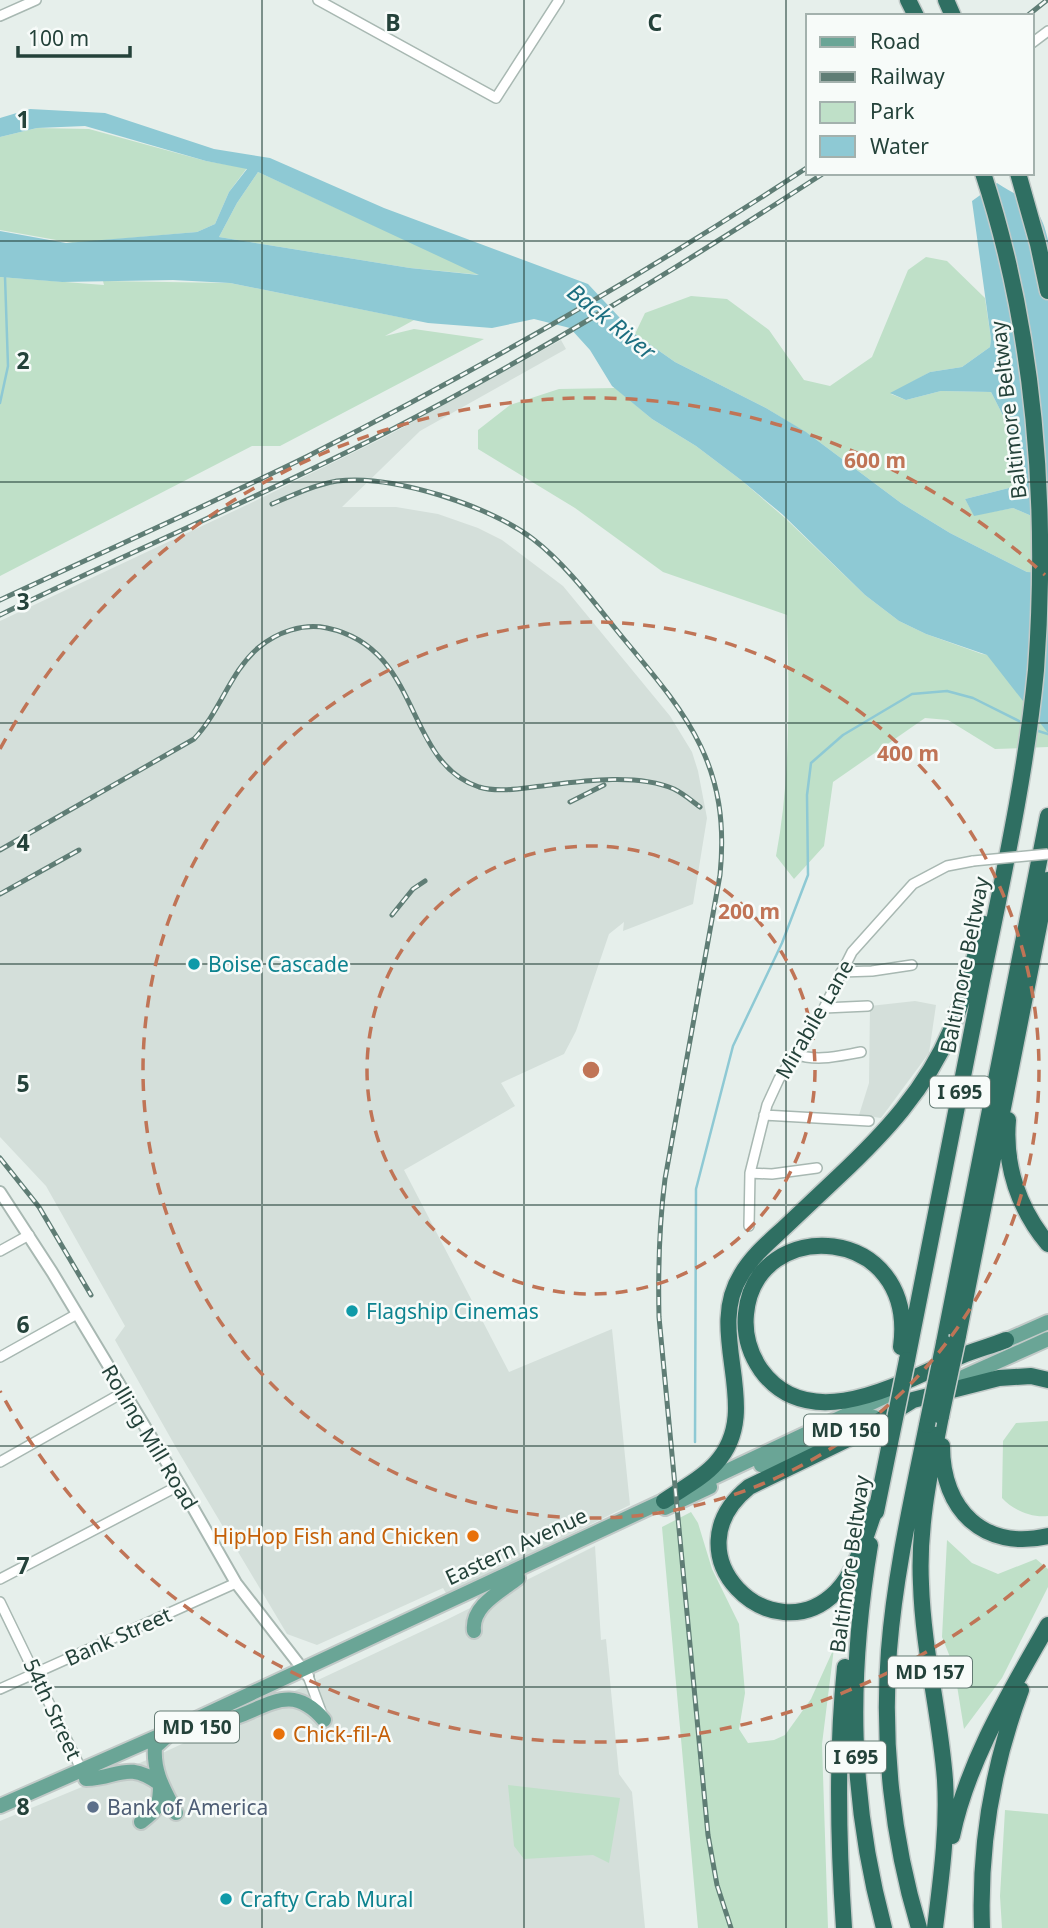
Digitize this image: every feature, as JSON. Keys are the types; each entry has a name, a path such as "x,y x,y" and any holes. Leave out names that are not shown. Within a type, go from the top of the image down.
{"highway":[{"name":"Baltimore Beltway","path":"884,1928 864,1834 854,1735 856,1648 864,1583 903,1362 1026,753 1041,594 1042,541 1038,458 1027,360 1002,239 984,175"},
{"path":"1019,175 1048,291"},
{"name":"I 695","path":"919,1928 905,1874 891,1785 887,1693 889,1650 900,1562 927,1425 951,1340 1048,816"},
{"path":"664,1500 714,1466 727,1448 734,1429 736,1392 728,1321 730,1303 740,1275 763,1248 894,1120 920,1086 942,1050 962,1001 1013,824"},
{"path":"951,1340 1048,880"},
{"path":"1022,1012 1010,1102 1008,1150 1018,1194 1048,1244"},
{"path":"903,1362 902,1323 896,1295 883,1272 858,1253 829,1245 802,1248 789,1253 765,1271 750,1296 746,1308 746,1333 754,1359 772,1383 784,1391 810,1400 834,1402 868,1397 964,1355 1006,1340"},
{"name":"MD 157","path":"936,1928 946,1802 942,1748 922,1609 920,1556 926,1492 941,1416 951,1340"},
{"path":"877,1504 851,1570 836,1592 818,1604 794,1611 769,1609 748,1600 726,1574 719,1553 719,1532 729,1507 737,1496 749,1487 858,1434 913,1400 999,1378 1031,1377 1048,1380"},
{"path":"941,1416 943,1469 947,1486 961,1512 996,1536 1022,1540 1048,1536"},
{"path":"844,1928 838,1806 842,1700 847,1647 864,1583"},
{"path":"936,1928 952,1835 966,1785 997,1717 1048,1625"},
{"path":"982,1928 982,1861 994,1778 1022,1687 1048,1631"}],"main road":[{"name":"Eastern Avenue","path":"306,1673 664,1500 1048,1322"},
{"name":"Eastern Avenue","path":"0,1816 84,1774 518,1578 748,1470 834,1436 1048,1339"},
{"path":"474,1631 473,1621 481,1607 518,1578"},
{"path":"182,1730 236,1717 279,1700 295,1700 309,1704 324,1720"},
{"name":"Eastern Avenue","path":"0,1806 155,1747 182,1730"},
{"path":"155,1747 154,1765 160,1784 176,1813"},
{"path":"84,1774 96,1779 129,1771 144,1774 160,1784"},
{"path":"141,1822 159,1805 160,1784"}],"street":[{"path":"0,16 36,0"},
{"path":"318,0 496,98 559,0"},
{"name":"Mirabile Lane","path":"749,1226 750,1173 764,1115 779,1079 824,1008 852,952 906,891 924,876 961,863 1048,854"},
{"path":"841,972 912,965"},
{"path":"824,1008 868,1006"},
{"path":"795,1054 809,1059 860,1052"},
{"path":"764,1115 869,1121"},
{"path":"750,1173 772,1174 817,1168"},
{"name":"Rolling Mill Road","path":"0,1192 77,1314 236,1583 306,1673"},
{"path":"0,1251 29,1235"},
{"path":"0,1357 77,1314"},
{"path":"0,1462 124,1392"},
{"path":"0,1579 180,1485"},
{"name":"Bank Street","path":"0,1689 236,1583"},
{"name":"54th Street","path":"0,1602 84,1774"},
{"path":"306,1673 324,1720"}],"shaded area":[{"path":"561,340 566,349 420,431 342,507 396,507 438,514 502,540 563,586 670,716 692,752 698,771 707,818 693,904 623,931 624,922 609,934 576,1031 564,1054 501,1083 515,1106 404,1170 509,1372 612,1329 630,1505 447,1595 443,1588 317,1645 287,1634 115,1340 125,1326 46,1186 0,1137 0,621 387,436"},
{"path":"915,1001 936,1005 929,1053 881,1118 859,1115 869,1083 870,1006"},
{"path":"595,1546 601,1640 606,1639 619,1774 632,1792 645,1928 0,1928 0,1821 154,1757 446,1620"}],"green space":[{"path":"37,128 89,129 206,161 247,168 229,192 215,224 197,232 73,243 0,230 0,137"},
{"path":"258,172 482,275 410,268 219,237"},
{"path":"926,257 947,261 985,298 990,347 962,367 930,372 891,394 906,400 941,391 991,392 1019,447 1013,487 965,499 974,515 1013,508 1048,523 1048,573 1027,572 950,533 901,503 810,435 766,408 675,362 635,334 645,313 691,296 727,299 769,330 804,380 830,386 872,357 908,270"},
{"path":"0,277 104,285 103,281 230,283 414,320 385,336 414,329 484,339 280,446 252,446 0,576"},
{"path":"615,388 652,419 696,446 741,480 865,595 899,621 926,634 982,654 1048,663 1048,747 995,749 948,720 925,718 833,782 824,846 794,879 776,856 787,766 787,615 663,572 575,508 478,449 478,430 510,405 559,389"},
{"path":"1048,1421 1048,1516 1035,1516 1017,1509 1002,1498 1003,1441 1016,1423"},
{"path":"691,1512 698,1523 712,1569 739,1624 745,1693 739,1729 748,1743 774,1740 785,1735 811,1699 834,1648 822,1744 828,1928 698,1928 662,1527"},
{"path":"947,1540 972,1563 998,1574 1036,1559 1048,1569 1048,1587 1002,1678 964,1729 954,1667 942,1637"},
{"path":"508,1785 620,1798 609,1863 593,1855 524,1859 514,1846"},
{"path":"1005,1810 1048,1814 1048,1928 1002,1928 1000,1896"}],"water":[{"name":"Back River","path":"30,109 105,113 214,149 270,158 384,208 588,284 635,334 675,362 766,408 806,432 901,503 950,533 1027,572 1048,573 1048,733 987,655 926,634 899,621 865,595 782,514 741,480 696,446 652,419 612,386 590,350 570,328 534,319 492,328 428,323 230,283 173,280 62,282 0,277 0,231 66,243 197,232 215,224 229,192 247,169 206,161 85,126 37,128 0,137 0,118","holes":["258,172 479,275 410,268 219,237"]},
{"path":"997,183 1031,205 1041,218 1048,240 1048,523 1013,508 974,516 965,499 1013,487 1019,447 991,392 941,391 906,400 890,393 930,372 962,367 990,347 972,201"}],"waterway":[{"path":"0,403 8,366 5,277"},
{"path":"695,1442 696,1189 733,1046 782,943 808,875 807,795 811,763 843,735 912,694 947,691 973,698 1023,723"},
{"path":"1035,730 1048,734"}],"railway":[{"path":"1030,14 1047,0"},
{"path":"0,600 270,475 436,389 562,319 686,245 806,168"},
{"path":"0,615 291,479 387,432 499,372 609,308 821,175"},
{"path":"272,504 337,481 385,482 467,504 514,527 533,539 569,573 646,666 685,719 700,745 711,773 719,803 722,837 720,875 665,1179 659,1248 659,1317 708,1835 717,1885 731,1928"},
{"path":"0,850 194,739 211,717 240,669 258,648 282,633 309,627 327,628 358,640 381,658 397,681 437,754 455,774 479,787 502,790 592,781 643,781 674,789 700,807"},
{"path":"570,802 604,785"},
{"path":"0,894 79,850"},
{"path":"392,915 413,889 425,881"},
{"path":"0,1158 39,1207 91,1295"}],"place":[{"name":"Boise Cascade","path":"194,964"},
{"name":"Flagship Cinemas","path":"352,1311"},
{"name":"HipHop Fish and Chicken","path":"473,1536"},
{"name":"Chick-fil-A","path":"279,1734"},
{"name":"Bank of America","path":"93,1807"},
{"name":"Crafty Crab Mural","path":"226,1899"}]}
